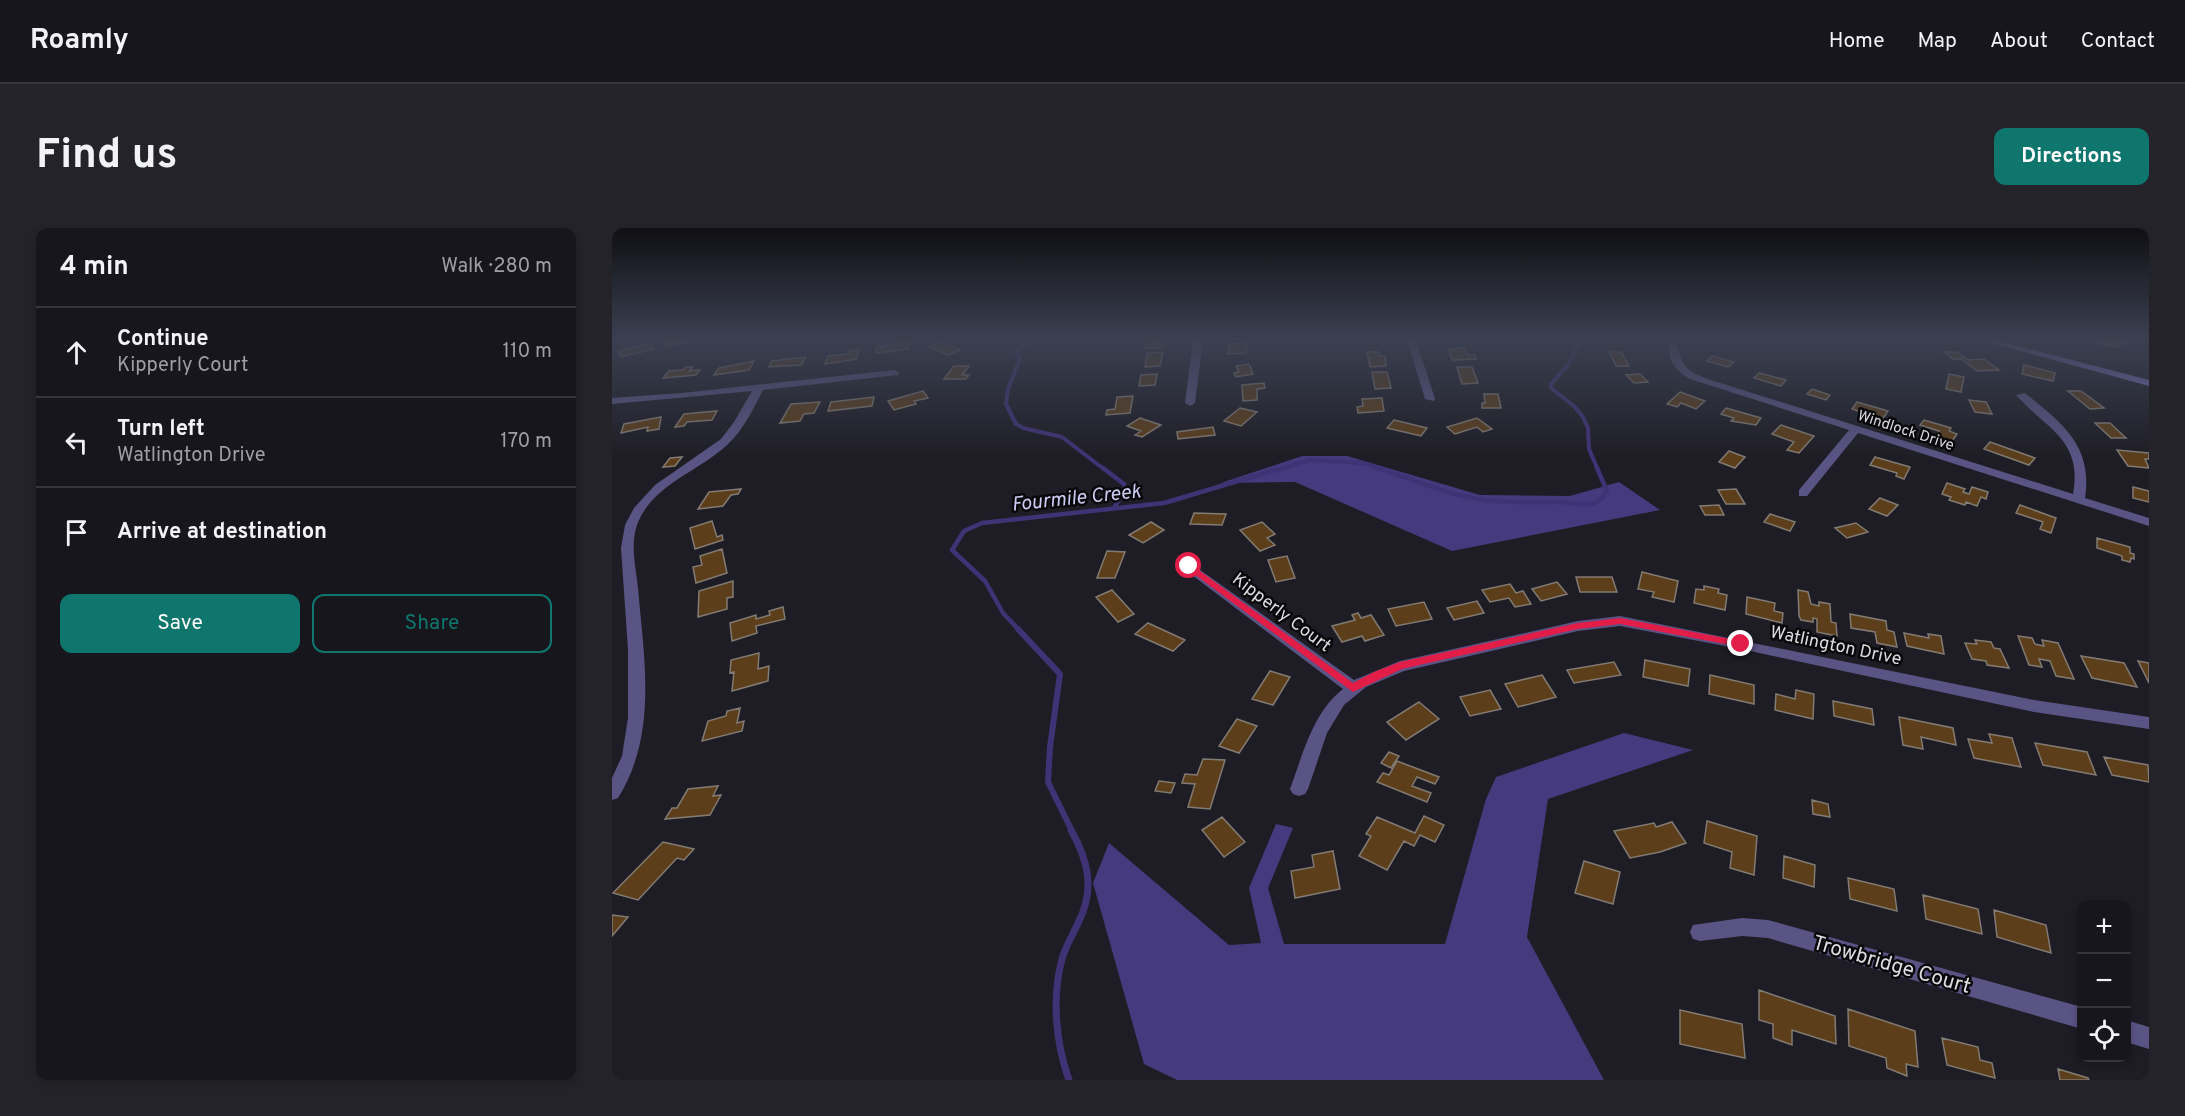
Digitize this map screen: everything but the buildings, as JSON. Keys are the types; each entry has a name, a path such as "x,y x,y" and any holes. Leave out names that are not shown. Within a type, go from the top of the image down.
{"street":[{"path":"612,401 833,380"},
{"path":"1191,403 1193,380"},
{"path":"1424,380 1430,399"},
{"name":"Windlock Drive","path":"1701,380 2149,522"},
{"path":"612,793 630,759 636,718 635,654 627,545 631,526 638,510 667,481 724,442 736,429 759,388"},
{"path":"2021,395 2058,426 2076,452 2082,474 2078,501"},
{"path":"1803,493 1855,430"},
{"name":"Kipperly Court","path":"1189,566 1353,688"},
{"name":"Watlington Drive","path":"1299,789 1319,732 1338,701 1353,688 1377,674 1400,666 1567,628 1620,621 1741,644 2034,706 2149,723"},
{"name":"Trowbridge Court","path":"1700,932 1743,927 1768,929 2077,1017"},
{"path":"2131,1032 2149,1038"}],"shaded area":[{"path":"1302,456 1347,456 1480,495 1570,496 1619,482 1660,510 1452,551 1295,482 1221,483"},
{"path":"1624,733 1693,750 1548,799 1527,937 1604,1080 1177,1080 1144,1064 1093,883 1109,843 1229,945 1261,943 1249,888 1276,824 1293,828 1268,888 1284,944 1445,944 1486,799 1496,777"}],"waterway":[{"path":"1012,380 1006,404 1016,424 1023,428 1062,437 1105,470"},
{"name":"Fourmile Creek","path":"1555,380 1551,388 1575,407 1583,417 1588,428 1589,449 1598,470"},
{"name":"Fourmile Creek","path":"1277,470 1310,460 1364,463 1384,470"},
{"path":"1103,468 1124,484 1125,491 1115,506"},
{"name":"Fourmile Creek","path":"1020,631 1003,613 985,581 952,550 964,531 982,523 1164,503 1282,468"},
{"name":"Fourmile Creek","path":"1379,468 1436,488 1479,499 1502,502 1586,504 1598,502 1607,491 1597,468"},
{"name":"Fourmile Creek","path":"1018,629 1060,674 1050,747 1048,782 1072,831"},
{"name":"Fourmile Creek","path":"1069,1080 1058,1037 1056,1007 1058,977 1062,957 1084,909 1088,886 1082,852 1071,830"}],"route":[{"path":"1189,566 1353,688 1377,674 1400,666 1578,626 1620,621 1741,644"}]}
